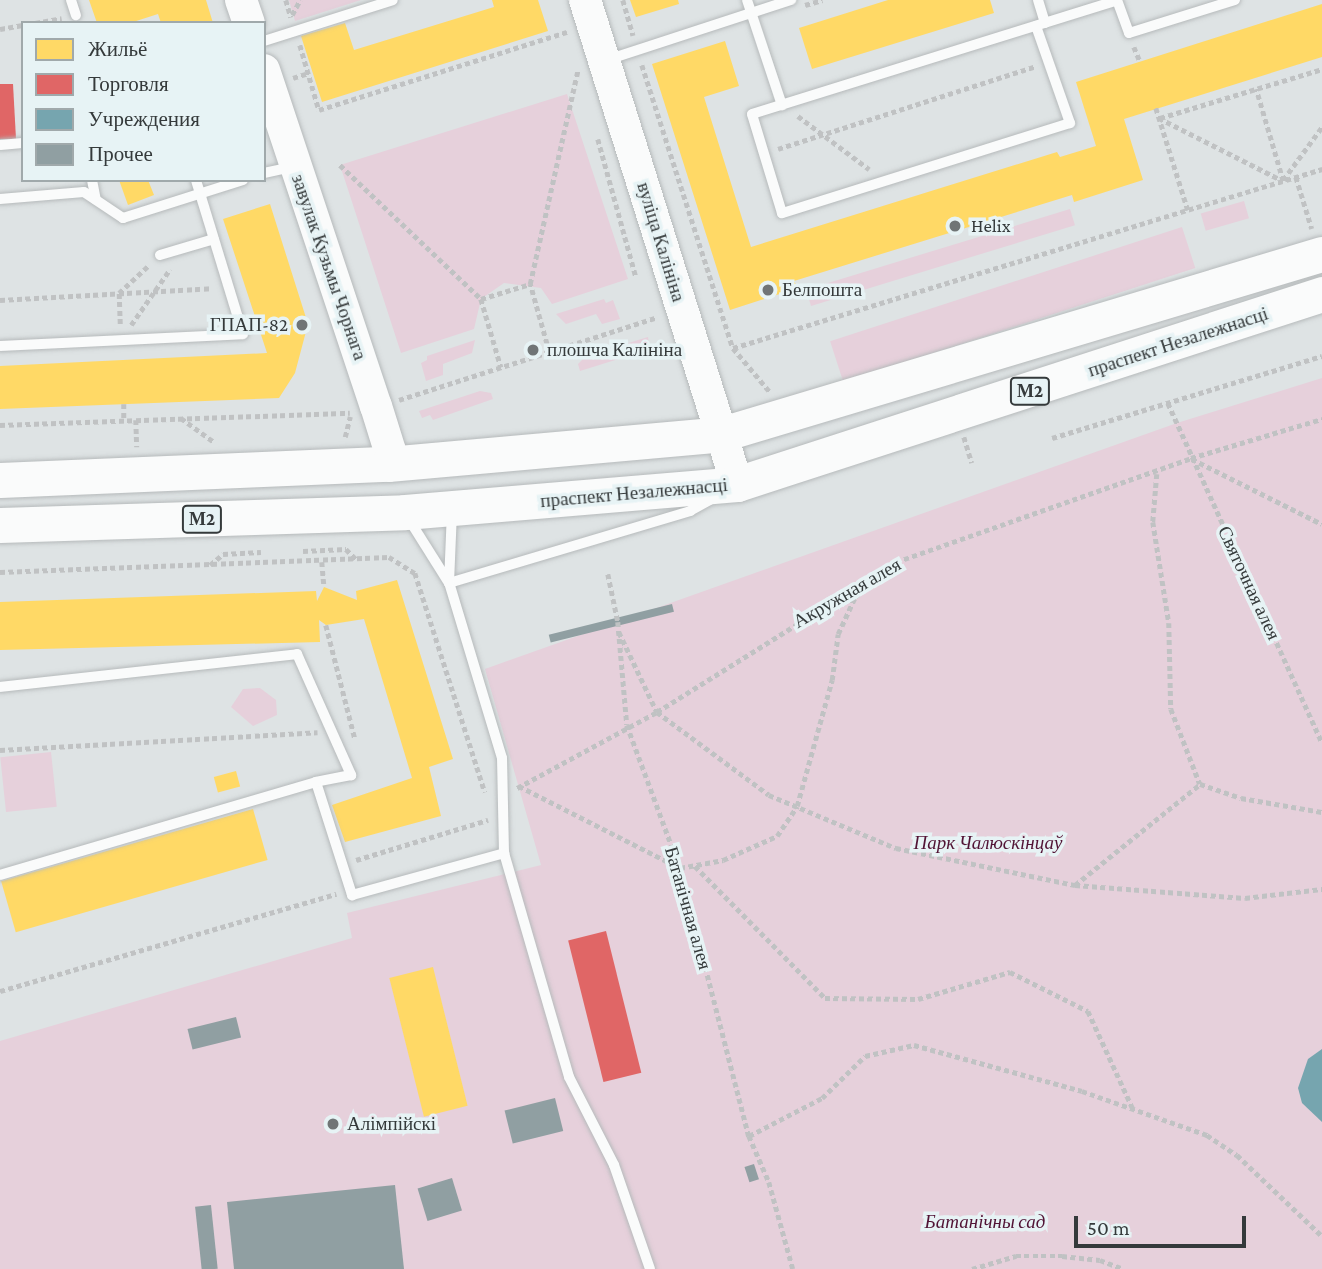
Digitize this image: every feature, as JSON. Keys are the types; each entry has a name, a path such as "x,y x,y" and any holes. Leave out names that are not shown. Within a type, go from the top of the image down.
{"main road":[{"path":"242,0 248,21"},
{"name":"вуліца Калініна","path":"585,0 591,64 722,434 737,484"},
{"name":"завулак Кузьмы Чорнага","path":"266,76 386,438 388,464"},
{"name":"праспект Незалежнасці","path":"0,480 388,464 722,434 1322,254"},
{"name":"праспект Незалежнасці","path":"0,525 405,512 737,484 1322,294"}],"lane":[{"path":"71,0 76,15"},
{"path":"266,40 393,0"},
{"path":"747,0 782,105"},
{"path":"591,64 791,0"},
{"path":"1038,0 1040,24 1047,62 1070,123 782,213 752,114 782,105 1040,24 1117,0 1129,33 1203,5 1235,0"},
{"path":"0,145 21,143"},
{"path":"266,173 295,166"},
{"path":"92,182 96,200"},
{"path":"0,346 243,334 197,182"},
{"path":"0,199 84,192 123,218 237,182"},
{"path":"160,255 215,239"},
{"path":"449,583 690,511 737,484"},
{"path":"449,583 452,509"},
{"path":"405,512 449,583 502,758 504,853 569,1077 614,1165 650,1269"},
{"path":"0,687 297,654 351,775 316,782 0,875"},
{"path":"316,782 352,895 504,853"}],"path":[{"path":"291,16 299,0"},
{"path":"623,0 733,348 772,394"},
{"path":"0,29 21,25"},
{"path":"296,31 319,110 568,32"},
{"path":"764,154 1047,62"},
{"path":"549,352 530,284 591,64"},
{"path":"1159,118 1322,69"},
{"path":"1256,89 1283,181"},
{"path":"782,105 825,134 884,181"},
{"path":"1156,108 1188,210"},
{"path":"1159,118 1283,181"},
{"path":"1283,181 1322,127"},
{"path":"340,165 481,299 501,367"},
{"path":"733,348 1322,169"},
{"path":"1296,177 1309,220"},
{"path":"121,340 184,248"},
{"path":"121,340 119,293 160,255"},
{"path":"481,299 530,284"},
{"path":"0,300 229,287"},
{"path":"394,401 655,318"},
{"path":"1052,438 1322,356"},
{"name":"Святочная алея","path":"1168,403 1322,743"},
{"path":"124,404 124,421"},
{"path":"0,425 350,413 347,437"},
{"path":"181,418 216,444"},
{"name":"Акружная алея","path":"680,869 518,786 627,725 657,712 896,562 1157,474 1191,458 1322,419"},
{"path":"136,420 137,446"},
{"path":"966,443 972,463"},
{"path":"1191,458 1322,524"},
{"path":"1157,474 1153,522 1169,623 1171,709 1200,785"},
{"path":"303,551 346,549 357,560"},
{"path":"210,565 223,554 261,552"},
{"path":"0,572 389,558 415,573 489,805"},
{"path":"322,562 324,587"},
{"path":"680,869 723,860 777,836 797,806 832,680 838,634 855,597 896,562"},
{"path":"608,574 619,632 657,712 769,794 896,848 1075,885 1245,898 1322,889"},
{"path":"326,625 359,754"},
{"name":"Батанічная алея","path":"619,632 627,725 680,869 749,1136 769,1182 793,1269"},
{"path":"0,750 331,731"},
{"path":"1200,785 1241,797 1322,812"},
{"path":"1075,885 1200,785"},
{"path":"349,862 493,818 504,853"},
{"path":"694,865 825,998 918,999 1010,972 1088,1011 1133,1109"},
{"path":"0,991 350,890"},
{"path":"749,1136 822,1098 865,1056 914,1045 980,1061 1207,1135 1237,1155 1322,1236"},
{"path":"972,1269 1016,1256 1100,1260 1123,1269"}],"green space":[{"path":"289,0 361,0 295,21"},
{"path":"567,94 628,279 552,304 541,288 504,283 481,299 474,329 401,353 340,165"},
{"path":"1244,201 1249,218 1206,231 1201,213"},
{"path":"1070,209 1075,225 811,306 806,290"},
{"path":"1182,227 1195,268 843,382 830,341"},
{"path":"604,299 606,303 613,300 620,319 602,324 596,314 566,324 556,314"},
{"path":"648,337 649,344 641,346 641,352 580,371 578,364 586,356"},
{"path":"475,340 472,353 443,364 443,375 426,381 421,363 427,360 427,356"},
{"name":"Парк Чалюскінцаў","path":"1322,378 1322,1269 0,1269 0,1041 352,938 347,913 541,865 485,669 1177,423"},
{"path":"480,391 491,393 493,399 433,420 430,415 422,418 419,411"},
{"path":"260,688 276,700 277,715 253,726 231,707 243,689"},
{"path":"51,752 57,807 6,812 0,757"}],"building: Жильё":[{"path":"89,0 206,0 212,21 160,21 158,14 136,21 96,21"},
{"path":"492,0 538,0 548,31 322,102 301,36 345,23 354,50 494,7"},
{"path":"630,0 678,0 679,4 636,17"},
{"path":"888,0 990,0 994,13 812,69 799,28"},
{"path":"1322,4 1322,57 1124,119 1143,180 1074,202 1072,195 794,281 798,288 730,310 652,64 725,41 739,86 704,97 751,247 1057,152 1060,157 1096,146 1076,82"},
{"path":"120,182 149,182 154,195 128,205"},
{"path":"270,204 308,324 295,373 279,398 0,409 0,366 267,353 223,219"},
{"path":"397,580 453,759 429,767 441,816 345,842 332,805 412,778 364,619 326,625 319,620 320,642 0,650 0,602 316,591 317,601 324,587 357,600 356,591"},
{"path":"236,771 240,786 218,792 214,777"},
{"path":"253,809 268,860 16,932 1,881"},
{"path":"433,967 468,1106 424,1117 389,978"}],"building: Торговля":[{"path":"0,84 13,84 16,139 0,139"},
{"path":"606,931 641,1073 603,1082 568,940"}],"building: Учреждения":[{"path":"1322,1049 1322,1122 1302,1103 1298,1088 1308,1059"}],"building: Прочее":[{"path":"672,604 674,612 551,642 549,635"},
{"path":"236,1017 241,1037 193,1049 187,1029"},
{"path":"555,1098 563,1131 513,1144 505,1111"},
{"path":"754,1164 759,1179 749,1182 744,1167"},
{"path":"452,1178 462,1211 428,1221 418,1189"},
{"path":"395,1185 404,1269 234,1269 227,1202"},
{"path":"211,1205 218,1269 202,1269 195,1207"}],"place":[{"name":"Helix","path":"955,226"},
{"name":"Белпошта","path":"768,290"},
{"name":"ГПАП-82","path":"302,325"},
{"name":"плошча Калініна","path":"533,350"},
{"name":"Алімпійскі","path":"333,1124"}],"park label":[{"name":"Батанічны сад","path":"985,1222"}]}
